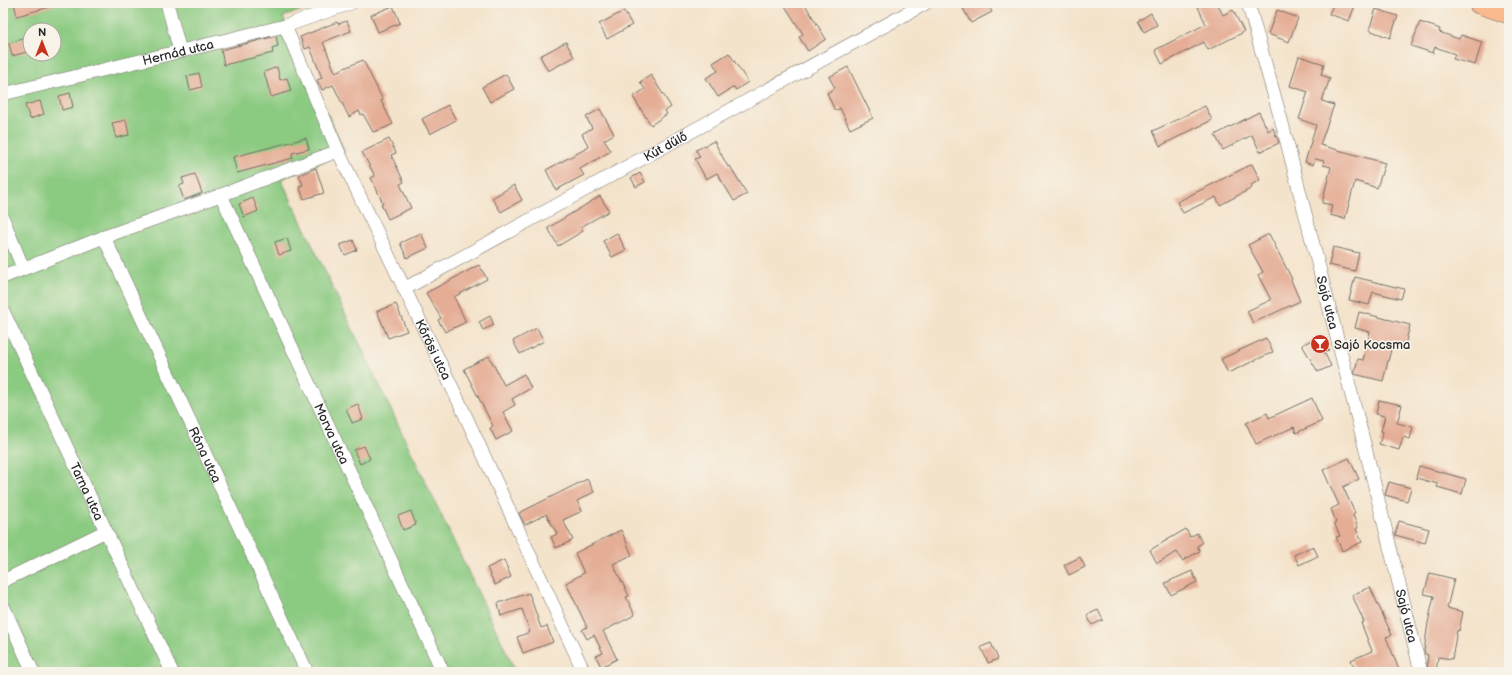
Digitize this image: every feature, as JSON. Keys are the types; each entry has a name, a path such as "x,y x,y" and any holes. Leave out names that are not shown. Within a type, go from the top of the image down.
{"main road":[{"path":"1479,3 1509,12"}],"street":[{"path":"167,3 180,51"},
{"name":"Hernád utca","path":"3,94 285,26 350,3"},
{"name":"Kút dűlő","path":"404,289 926,3"},
{"name":"Sajó utca","path":"1248,3 1286,138 1421,672"},
{"name":"Kőrösi utca","path":"285,26 338,151 464,412 584,672"},
{"path":"3,277 104,237 338,151"},
{"name":"Morva utca","path":"221,195 443,672"},
{"path":"3,219 23,268"},
{"name":"Róna utca","path":"104,237 307,672"},
{"name":"Tarna utca","path":"3,311 172,672"},
{"path":"3,581 106,531"},
{"path":"3,606 33,672"}],"green space":[{"path":"3,3 320,3 283,17 345,152 281,179 516,672 3,672"}],"building":[{"path":"14,3 52,3 53,6 17,16"},
{"path":"783,3 804,3 826,39 808,51 799,37 803,34"},
{"path":"960,3 987,3 992,12 971,23"},
{"path":"1196,3 1217,3 1223,15 1233,10 1244,32 1208,50 1204,42 1162,64 1155,50 1206,24"},
{"path":"1334,3 1356,3 1349,21 1329,14"},
{"path":"393,6 400,23 378,32 371,15"},
{"path":"1376,9 1398,16 1390,38 1369,30"},
{"path":"1277,10 1298,18 1289,42 1268,34"},
{"path":"624,11 632,25 607,39 599,24"},
{"path":"1151,13 1157,25 1144,32 1138,21"},
{"path":"347,21 351,31 323,42 335,72 363,60 393,124 373,132 363,114 361,115 359,111 349,117 333,85 322,90 317,80 322,78 310,47 305,49 300,37 337,22 338,24"},
{"path":"1420,22 1440,29 1439,32 1459,39 1461,35 1482,42 1475,65 1453,59 1455,54 1435,47 1433,53 1411,46"},
{"path":"276,36 278,46 272,48 273,53 224,65 221,50"},
{"path":"22,39 22,53 12,56 9,43"},
{"path":"566,42 574,57 548,71 540,56"},
{"path":"729,53 748,82 736,90 734,87 718,97 706,78 718,71 713,63"},
{"path":"1299,56 1324,64 1321,75 1330,78 1322,101 1334,105 1320,145 1385,163 1377,188 1355,181 1345,219 1330,215 1332,205 1322,203 1331,167 1323,165 1324,161 1315,159 1313,165 1305,162 1316,125 1299,119 1308,92 1290,86"},
{"path":"277,67 280,80 287,78 291,91 271,97 264,72"},
{"path":"848,67 873,118 850,129 840,108 835,111 827,93 835,88 829,77"},
{"path":"199,73 202,87 190,90 187,76"},
{"path":"506,74 514,89 490,102 482,87"},
{"path":"651,75 671,107 665,111 667,114 651,125 633,97 645,89 640,82"},
{"path":"70,93 73,107 62,110 59,96"},
{"path":"40,101 44,114 30,119 25,105"},
{"path":"448,105 456,120 430,134 422,119"},
{"path":"1205,106 1212,120 1160,146 1153,131"},
{"path":"600,109 614,134 604,140 611,151 580,169 584,175 556,190 546,170 589,147 582,134 592,128 586,117"},
{"path":"1259,112 1268,131 1273,128 1279,143 1260,152 1252,135 1223,150 1215,135"},
{"path":"126,120 129,135 116,138 112,123"},
{"path":"306,138 309,149 292,153 293,158 237,173 233,157"},
{"path":"389,139 396,153 391,155 404,182 400,184 411,208 388,219 381,204 383,203 371,178 375,176 362,152"},
{"path":"714,141 728,167 730,166 747,194 734,201 717,173 706,179 695,159 700,157 696,150"},
{"path":"1252,164 1260,180 1251,185 1252,188 1220,205 1216,197 1183,213 1177,202"},
{"path":"316,168 324,193 304,199 299,186 303,185 299,175"},
{"path":"640,173 645,182 636,187 631,178"},
{"path":"195,174 202,193 184,200 179,186 184,184 182,178"},
{"path":"514,185 522,200 501,212 492,198"},
{"path":"600,196 609,211 581,227 583,231 558,246 548,228"},
{"path":"253,198 258,211 244,217 239,204"},
{"path":"421,233 428,248 407,258 400,243"},
{"path":"617,233 626,250 612,257 603,241"},
{"path":"1269,234 1292,279 1291,280 1300,301 1253,323 1247,311 1271,300 1258,275 1263,272 1248,245"},
{"path":"287,238 291,251 279,255 275,242"},
{"path":"353,240 357,250 345,255 340,245"},
{"path":"1333,247 1359,253 1355,271 1329,265"},
{"path":"479,265 487,279 454,297 466,322 445,332 438,320 441,318 426,293"},
{"path":"1355,277 1404,289 1401,299 1373,292 1369,305 1349,300"},
{"path":"396,304 407,331 388,338 377,311"},
{"path":"1359,312 1410,325 1405,345 1393,342 1383,381 1354,374 1358,359 1363,360 1370,332 1355,328"},
{"path":"490,316 494,325 483,330 479,322"},
{"path":"537,328 544,341 520,354 513,341"},
{"path":"1321,335 1329,350 1324,352 1331,366 1318,372 1302,345"},
{"path":"1266,338 1273,352 1228,373 1221,359"},
{"path":"489,356 504,385 524,374 531,388 512,399 515,405 503,412 513,431 496,440 490,428 493,426 464,369"},
{"path":"1312,398 1322,421 1296,433 1294,427 1256,444 1246,423 1267,413 1269,418"},
{"path":"1379,400 1402,405 1397,423 1413,427 1410,439 1403,437 1399,450 1379,444 1383,432 1381,431 1385,416 1376,414"},
{"path":"358,404 363,419 352,423 346,409"},
{"path":"364,446 370,459 360,464 354,450"},
{"path":"1349,458 1359,479 1343,487 1355,513 1353,515 1358,528 1356,529 1362,542 1342,551 1336,537 1340,536 1334,523 1336,522 1331,509 1339,505 1323,470"},
{"path":"1419,466 1466,479 1462,494 1437,487 1438,484 1416,478"},
{"path":"587,479 594,492 577,501 582,511 563,520 573,540 556,548 551,537 557,534 546,514 525,525 519,513"},
{"path":"1389,482 1411,488 1407,501 1385,495"},
{"path":"411,511 416,525 403,530 398,516"},
{"path":"1399,521 1429,529 1425,543 1395,535"},
{"path":"1186,529 1190,537 1197,533 1202,543 1197,546 1200,551 1182,561 1177,552 1157,563 1150,550"},
{"path":"621,530 632,555 613,564 629,596 626,597 635,615 603,631 617,659 601,667 596,656 603,653 594,635 587,639 582,630 587,627 566,583 584,573 575,553"},
{"path":"1313,546 1318,556 1299,565 1294,555"},
{"path":"1080,557 1085,567 1069,575 1064,565"},
{"path":"504,560 511,577 495,585 487,568"},
{"path":"1192,571 1197,582 1171,595 1165,583"},
{"path":"1430,573 1454,579 1447,608 1463,612 1459,631 1457,630 1452,659 1438,657 1436,672 1429,672 1427,663 1428,655 1425,654 1424,651 1434,596 1424,594"},
{"path":"1370,587 1392,635 1386,637 1400,672 1356,672 1351,660 1372,651 1361,623 1364,622 1352,595"},
{"path":"529,593 541,628 547,626 553,642 523,653 517,637 530,632 522,609 501,616 498,603"},
{"path":"1098,610 1103,620 1092,625 1087,615"},
{"path":"991,643 998,659 988,663 981,647"}],"place":[{"name":"Sajó Kocsma","path":"1320,344"}]}
